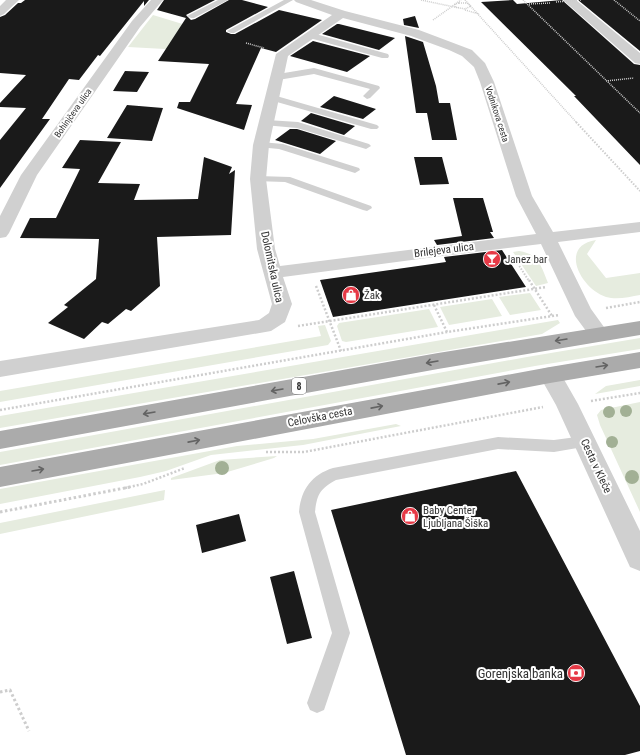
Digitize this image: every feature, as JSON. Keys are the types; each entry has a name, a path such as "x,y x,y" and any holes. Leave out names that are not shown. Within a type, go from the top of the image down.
{"main road":[{"name":"8","path":"0,440 438,361 640,328"},
{"name":"Celovška cesta","path":"0,477 550,375 640,360"}],"street":[{"path":"0,12 13,0"},
{"name":"Bohinjčeva ulica","path":"0,232 29,175 136,24 157,0"},
{"name":"Vodnikova cesta","path":"300,0 341,14 415,33 454,46 467,54 480,66 524,196 547,237 582,311 599,334"},
{"path":"569,0 640,60"},
{"path":"282,54 341,14"},
{"name":"Dolomitska ulica","path":"0,369 264,326 278,317 282,304 266,249 258,179 261,145 278,77 282,54"},
{"name":"Brilejeva ulica","path":"272,273 442,250 640,227"},
{"name":"Cesta v Kleče","path":"550,375 568,404 584,442 640,558"}],"lane":[{"path":"191,16 224,0"},
{"path":"231,31 289,0"},
{"path":"309,35 386,56"},
{"path":"278,77 314,71 376,88 367,96"},
{"path":"273,98 374,127"},
{"path":"267,122 298,125 366,146"},
{"path":"261,145 280,146 355,170"},
{"path":"258,179 286,179 367,208"},
{"path":"316,703 341,633 307,512 308,497 319,481 333,474 498,443 554,446 584,442"}],"path":[{"path":"421,0 451,6 479,14"},
{"path":"415,33 461,0"},
{"path":"465,0 640,191"},
{"path":"523,0 605,81 640,113"},
{"path":"528,4 581,0"},
{"path":"614,0 640,21"},
{"path":"455,4 465,3 471,5"},
{"path":"455,4 455,7 459,8"},
{"path":"462,9 469,8 471,5"},
{"path":"240,42 282,54"},
{"path":"605,81 640,78"},
{"path":"512,256 552,316"},
{"path":"314,279 341,351"},
{"path":"264,326 302,326 548,286"},
{"path":"617,306 640,302"},
{"path":"434,305 447,332"},
{"path":"0,410 447,332 563,314"},
{"path":"590,401 640,393"},
{"path":"304,452 520,410"},
{"path":"0,512 143,484"},
{"path":"0,692 10,690 29,731"}],"shaded area":[{"path":"153,15 235,40 220,52 128,47"},
{"path":"596,240 587,254 606,278 640,273 640,295 623,298 610,298 597,292 589,286 577,268 576,259 578,250 584,244"},
{"path":"519,251 535,258 541,266 548,283 536,286 513,252"},
{"path":"530,293 541,310 510,315 499,297"},
{"path":"492,299 502,316 449,325 440,307"},
{"path":"429,309 438,327 346,342 342,341 337,326 339,323"},
{"path":"558,320 560,323 542,334 0,428 0,416"},
{"path":"325,325 331,341 328,345 0,402 0,391 321,336 318,326"},
{"path":"640,338 640,349 535,366 0,465 0,452"},
{"path":"640,380 640,386 595,394 606,386"},
{"path":"640,402 640,512 600,425 597,415 601,410"},
{"path":"396,424 401,426 303,445 211,455 166,471 0,504 0,489 237,446 313,439"},
{"path":"277,456 224,473 171,480 171,478 220,460"},
{"path":"165,490 164,500 0,534 0,523"}],"building":[{"path":"25,0 149,0 144,6 144,1 100,56 98,55 79,80 69,79 42,119 50,119 0,188 0,140 26,108 0,107 0,103 26,75 0,73 0,17 5,15 18,3"},
{"path":"164,0 215,0 186,15 191,20 229,0 242,0 268,7 226,30 226,32 231,34 235,34 279,10 322,20 276,52 261,48 236,104 252,105 244,130 177,108 179,102 190,102 209,64 158,61 186,18 157,10"},
{"path":"513,0 517,4 562,0 634,64 640,65 640,165 574,96 576,96 481,2"},
{"path":"578,0 640,0 640,51"},
{"path":"415,16 419,28 404,25 403,19"},
{"path":"337,24 395,38 379,50 322,34"},
{"path":"405,36 423,42 436,86 439,103 450,103 457,140 432,140 427,113 416,113"},
{"path":"313,41 370,56 347,72 290,56"},
{"path":"125,71 149,72 137,92 113,91"},
{"path":"334,96 376,109 363,119 320,107"},
{"path":"127,105 163,108 152,141 107,138"},
{"path":"311,113 355,126 344,135 301,121"},
{"path":"290,129 297,129 336,141 320,154 275,140"},
{"path":"80,140 121,142 98,183 140,184 134,200 198,199 204,157 232,167 229,174 235,170 231,235 157,237 160,286 131,311 126,309 108,324 102,322 84,339 48,323 68,307 64,305 96,279 99,239 20,238 30,218 56,218 80,169 62,168"},
{"path":"414,157 442,157 449,184 420,185"},
{"path":"453,198 483,198 493,232 490,232 494,238 437,245 434,240 462,236"},
{"path":"502,250 526,287 333,317 320,280 446,262 444,257"},
{"path":"516,471 640,706 640,751 625,755 406,755 331,510"},
{"path":"239,514 246,541 202,553 196,525"},
{"path":"294,571 312,638 287,644 270,577"}],"place":[{"name":"Janez bar","path":"492,259"},
{"name":"Žak","path":"351,295"},
{"name":"Baby Center Ljubljana Šiška","path":"410,516"},
{"name":"Gorenjska banka","path":"576,673"}]}
